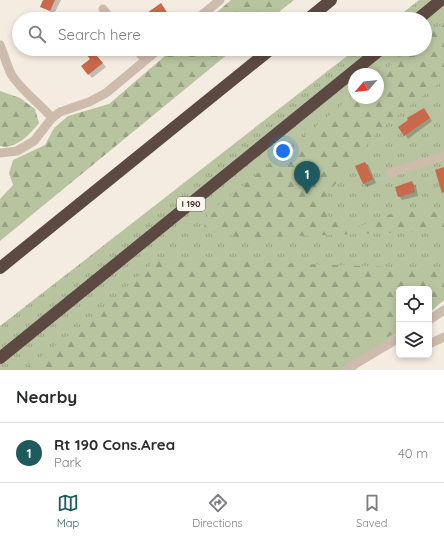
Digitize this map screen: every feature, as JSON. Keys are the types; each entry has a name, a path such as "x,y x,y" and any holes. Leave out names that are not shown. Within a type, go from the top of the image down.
{"highway":[{"path":"316,12 331,0"},
{"path":"426,12 441,0"},
{"path":"0,268 262,56"},
{"name":"I 190","path":"0,358 372,56"}],"street":[{"path":"204,12 214,2"},
{"path":"0,45 11,74 19,86 34,98 52,118"},
{"path":"142,56 145,60"},
{"path":"0,153 17,151 34,141 52,118 60,112 89,102 106,93 150,56"},
{"path":"390,173 444,156"},
{"path":"432,318 444,310"},
{"path":"432,343 444,337"},
{"path":"345,370 395,341"}],"green space":[{"path":"231,0 294,0 279,12 217,12"},
{"path":"419,0 444,0 444,291 432,289 432,286 396,286 396,334 355,370 0,370 0,326 347,56 432,56 432,12 404,12"},
{"path":"444,22 444,79 379,130 320,203 328,216 353,229 393,213 429,209 444,216 444,231 243,238 204,230 205,220 209,213 348,100 348,104 384,104 384,71 402,56 432,56 432,32"},
{"path":"165,56 225,56 0,241 0,199 13,185 9,173 13,160 45,145 54,128 68,116 109,104"},
{"path":"0,91 20,98 35,109 39,123 22,140 12,146 6,147 0,146"},
{"path":"171,259 390,267 444,267 444,300 432,310 432,286 396,286 396,333 376,343 336,370 24,370 101,310 154,262"}],"building":[{"path":"43,0 55,0 50,11 40,7"},
{"path":"161,3 167,12 148,12"},
{"path":"88,56 97,56 103,63 88,75 81,66 90,59"},
{"path":"424,108 430,118 404,136 398,127 408,120 407,118"},
{"path":"365,162 373,179 363,184 355,166"},
{"path":"444,167 444,192 442,193 435,170"},
{"path":"412,181 415,192 398,197 395,187"}],"place":[{"name":"Rt 190 Cons.Area","path":"307,194"}]}
